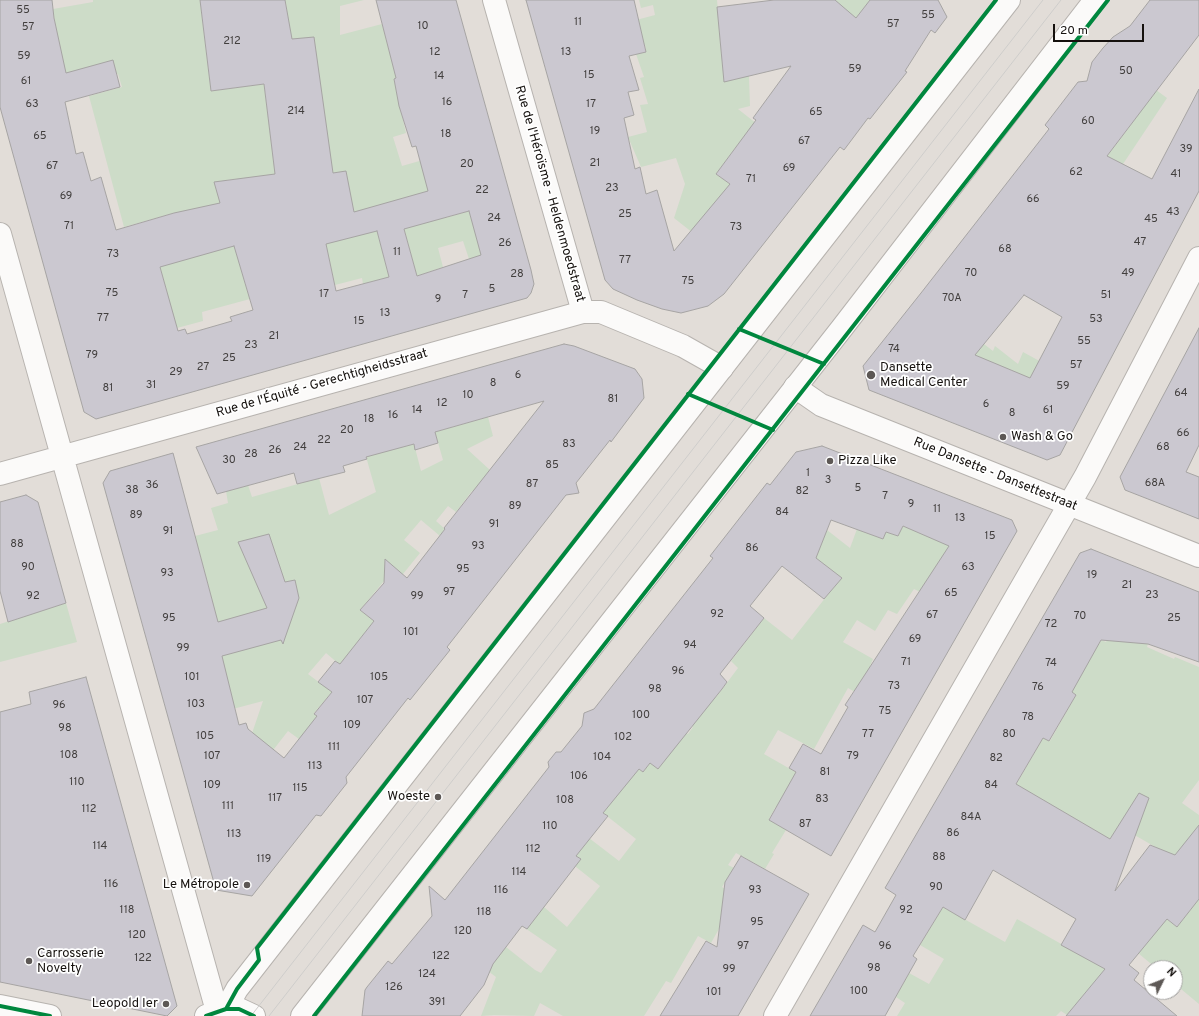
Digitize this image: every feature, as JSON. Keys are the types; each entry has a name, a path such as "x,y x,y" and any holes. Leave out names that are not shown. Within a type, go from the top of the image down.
{"street":[{"name":"Rue de l'Héroïsme - Heldenmoedstraat","path":"494,0 583,312 601,312 609,315 683,346 722,368"},
{"path":"216,1012 236,989 1009,0"},
{"path":"302,1016 795,387 1095,0"},
{"path":"0,234 216,1012"},
{"path":"775,1016 1069,504 1199,258"},
{"name":"Rue de l'Équité - Gerechtigheidsstraat","path":"0,474 583,312"},
{"name":"Rue Dansette - Dansettestraat","path":"795,387 821,405 1199,556"},
{"path":"0,1006 50,1016"},
{"path":"216,1012 239,1009 254,1016"}],"green space":[{"path":"93,0 200,0 211,91 264,84 277,187 242,191 238,179 227,180 235,245 250,299 202,312 203,321 177,328 153,296 167,292 160,267 174,213 124,227 89,96 122,87 118,74 63,87 53,9 93,2"},
{"path":"283,0 364,0 340,6 340,35 382,24 389,51 399,48 406,75 394,79 406,133 393,137 402,166 430,158 445,218 469,211 490,262 472,268 463,241 438,248 443,267 417,276 404,229 346,215 290,40 286,3"},
{"path":"639,0 717,0 722,56 748,49 750,106 738,109 757,124 736,147 716,174 731,185 693,233 674,218 685,184 676,158 641,167 628,137 647,132 640,105 648,104 640,78 644,77 636,54 646,52 645,45 606,28 655,15 653,5 641,8"},
{"path":"833,0 870,0 856,18"},
{"path":"1152,87 1167,98 1123,164 1148,177 1141,189 1098,168 1128,129"},
{"path":"377,231 389,277 363,284 362,278 335,285 323,233"},
{"path":"971,334 993,351 995,346 1018,364 1023,352 1045,364 1033,386 1015,372 962,354"},
{"path":"488,417 493,436 467,449 490,470 480,497 472,491 456,512 448,506 436,521 445,529 440,536 421,520 404,540 420,553 403,574 384,581 360,610 374,621 340,665 326,653 308,674 332,692 314,713 321,720 303,742 288,731 256,772 249,742 263,701 229,710 210,592 195,536 218,530 211,508 228,503 226,491 248,485 252,497 319,478 329,515 376,492 365,453 414,444 421,471 443,460 435,432"},
{"path":"903,526 950,545 922,593 914,589 897,614 888,610 875,631 857,620 843,642 873,659 870,666 882,672 869,700 848,688 814,749 778,730 764,754 806,778 775,808 769,819 786,830 772,853 774,854 765,869 736,853 728,865 734,868 722,887 733,894 724,920 711,943 698,936 671,983 666,981 644,1016 563,1016 540,1003 534,1016 481,1016 496,977 480,965 506,947 541,973 557,950 522,926 544,907 567,927 600,886 571,863 589,838 619,861 636,839 593,805 639,769 643,772 650,763 658,769 682,729 688,734 693,727 679,716 717,696 738,668 731,661 764,618 792,640 841,578 799,545 817,543 827,530 850,548 857,529 883,539 886,532 898,536"},
{"path":"66,603 77,642 0,662 0,624"},
{"path":"1122,635 1148,644 1147,647 1174,659 1175,657 1199,667 1199,780 1182,803 1199,815 1199,825 1183,863 1119,826 1110,839 1016,785 1043,738 1050,741 1076,695 1072,692 1085,636 1099,644 1101,640 1106,642 1109,636"},
{"path":"1199,880 1199,1004 1183,991 1183,960 1146,960 1138,953 1165,918 1177,927 1192,908 1181,898"},
{"path":"943,907 1005,942 1017,919 1079,954 1112,961 1067,1015 1061,1011 1056,1016 897,1016 905,1003 896,997 909,973 929,984 944,959 920,945"}],"building":[{"path":"0,0 52,0 54,18 66,73 113,60 120,87 65,102 76,154 83,152 91,181 101,177 116,230 174,213 220,203 214,182 275,174 264,84 211,91 200,0 285,0 292,39 314,37 333,173 346,171 354,212 428,191 416,146 412,147 399,106 394,79 396,78 376,0 456,0 531,270 534,284 531,293 527,298 96,419 84,412 0,107","holes":["469,211 481,255 417,276 404,229","377,231 389,277 336,291 326,244","234,246 253,310 230,317 232,321 187,334 185,329 178,331 160,267"]},
{"path":"526,0 634,0 646,52 629,56 639,90 628,92 634,115 624,118 635,169 640,167 646,194 657,190 674,251 730,184 716,174 756,120 753,118 791,66 724,82 717,7 774,0 835,0 856,18 870,0 938,0 947,17 935,33 931,30 905,71 907,72 870,119 868,118 844,150 840,147 724,294 708,306 681,313 662,309 637,300 613,289 605,280"},
{"path":"1150,0 1199,0 1199,35 1107,156 1152,179 1199,89 1199,191 1060,455 1047,460 869,390 863,366 1049,129 1045,125 1078,82 1087,81 1092,62 1113,37 1130,26","holes":["1024,295 1062,317 1030,378 975,355"]},
{"path":"1199,328 1199,445 1186,472 1199,477 1199,519 1125,490 1120,477"},
{"path":"564,344 574,346 635,369 642,379 644,398 611,442 610,440 576,483 579,493 566,495 447,647 450,650 410,700 408,698 346,777 347,783 321,816 316,815 252,896 216,890 103,483 110,471 173,453 218,622 267,608 238,542 269,534 285,582 295,580 299,598 283,644 281,640 222,656 239,725 246,723 248,729 284,758 317,716 314,714 332,692 318,682 335,661 340,664 374,621 360,610 384,583 385,559 407,578 445,529 444,528 544,401 435,432 438,443 415,450 414,444 366,457 367,459 343,466 345,472 297,484 294,473 217,494 196,447"},
{"path":"822,446 1012,520 1017,531 831,856 769,820 796,772 789,768 803,744 821,754 848,707 845,705 949,546 903,526 898,536 886,532 883,539 831,520 816,558 842,578 824,599 782,566 750,606 764,618 720,674 727,682 722,689 658,769 650,763 643,772 639,769 603,813 608,816 576,856 581,859 527,929 522,926 493,964 484,985 460,1016 362,1016 365,990 367,987 388,961 392,964 432,916 429,886 445,900 549,767 548,762 556,752 561,752 582,726 584,713 594,709 713,558 710,556 767,483 770,485 796,452"},
{"path":"26,495 38,502 66,603 8,622 0,591 0,502"},
{"path":"1091,549 1199,592 1199,662 1148,644 1101,640 1072,692 1076,695 1049,741 1043,738 1016,784 1110,839 1139,793 1149,798 1115,891 1150,845 1175,855 1199,825 1199,899 1177,927 1167,919 1129,965 1139,973 1134,980 1143,988 1143,1000 1158,1000 1177,1016 1066,1016 1105,969 1061,945 1076,919 993,870 965,920 943,907 913,956 917,959 885,1016 810,1016 863,925 875,932 896,895 885,888 1080,553"},
{"path":"86,677 177,1006 167,1016 0,982 0,712 31,704 29,692"},
{"path":"741,856 809,894 738,1016 660,1016 706,941 717,947 725,882"}],"tram line":[{"path":"251,1016 1043,0"},
{"path":"269,1016 1061,0"}],"cycle path":[{"path":"226,1009 237,989 259,960 257,948 996,0"},
{"path":"314,1016 1108,0"},
{"path":"739,329 824,364"},
{"path":"688,394 773,430"},
{"path":"0,1006 50,1016"},
{"path":"206,1016 226,1009 239,1009 254,1016"}],"place":[{"name":"Dansette Medical Center","path":"871,375"},
{"name":"Wash & Go","path":"1003,437"},
{"name":"Pizza Like","path":"830,461"},
{"name":"Woeste","path":"438,797"},
{"name":"Le Métropole","path":"247,885"},
{"name":"Carrosserie Novelty","path":"29,961"},
{"name":"Leopold Ier","path":"166,1004"}]}
